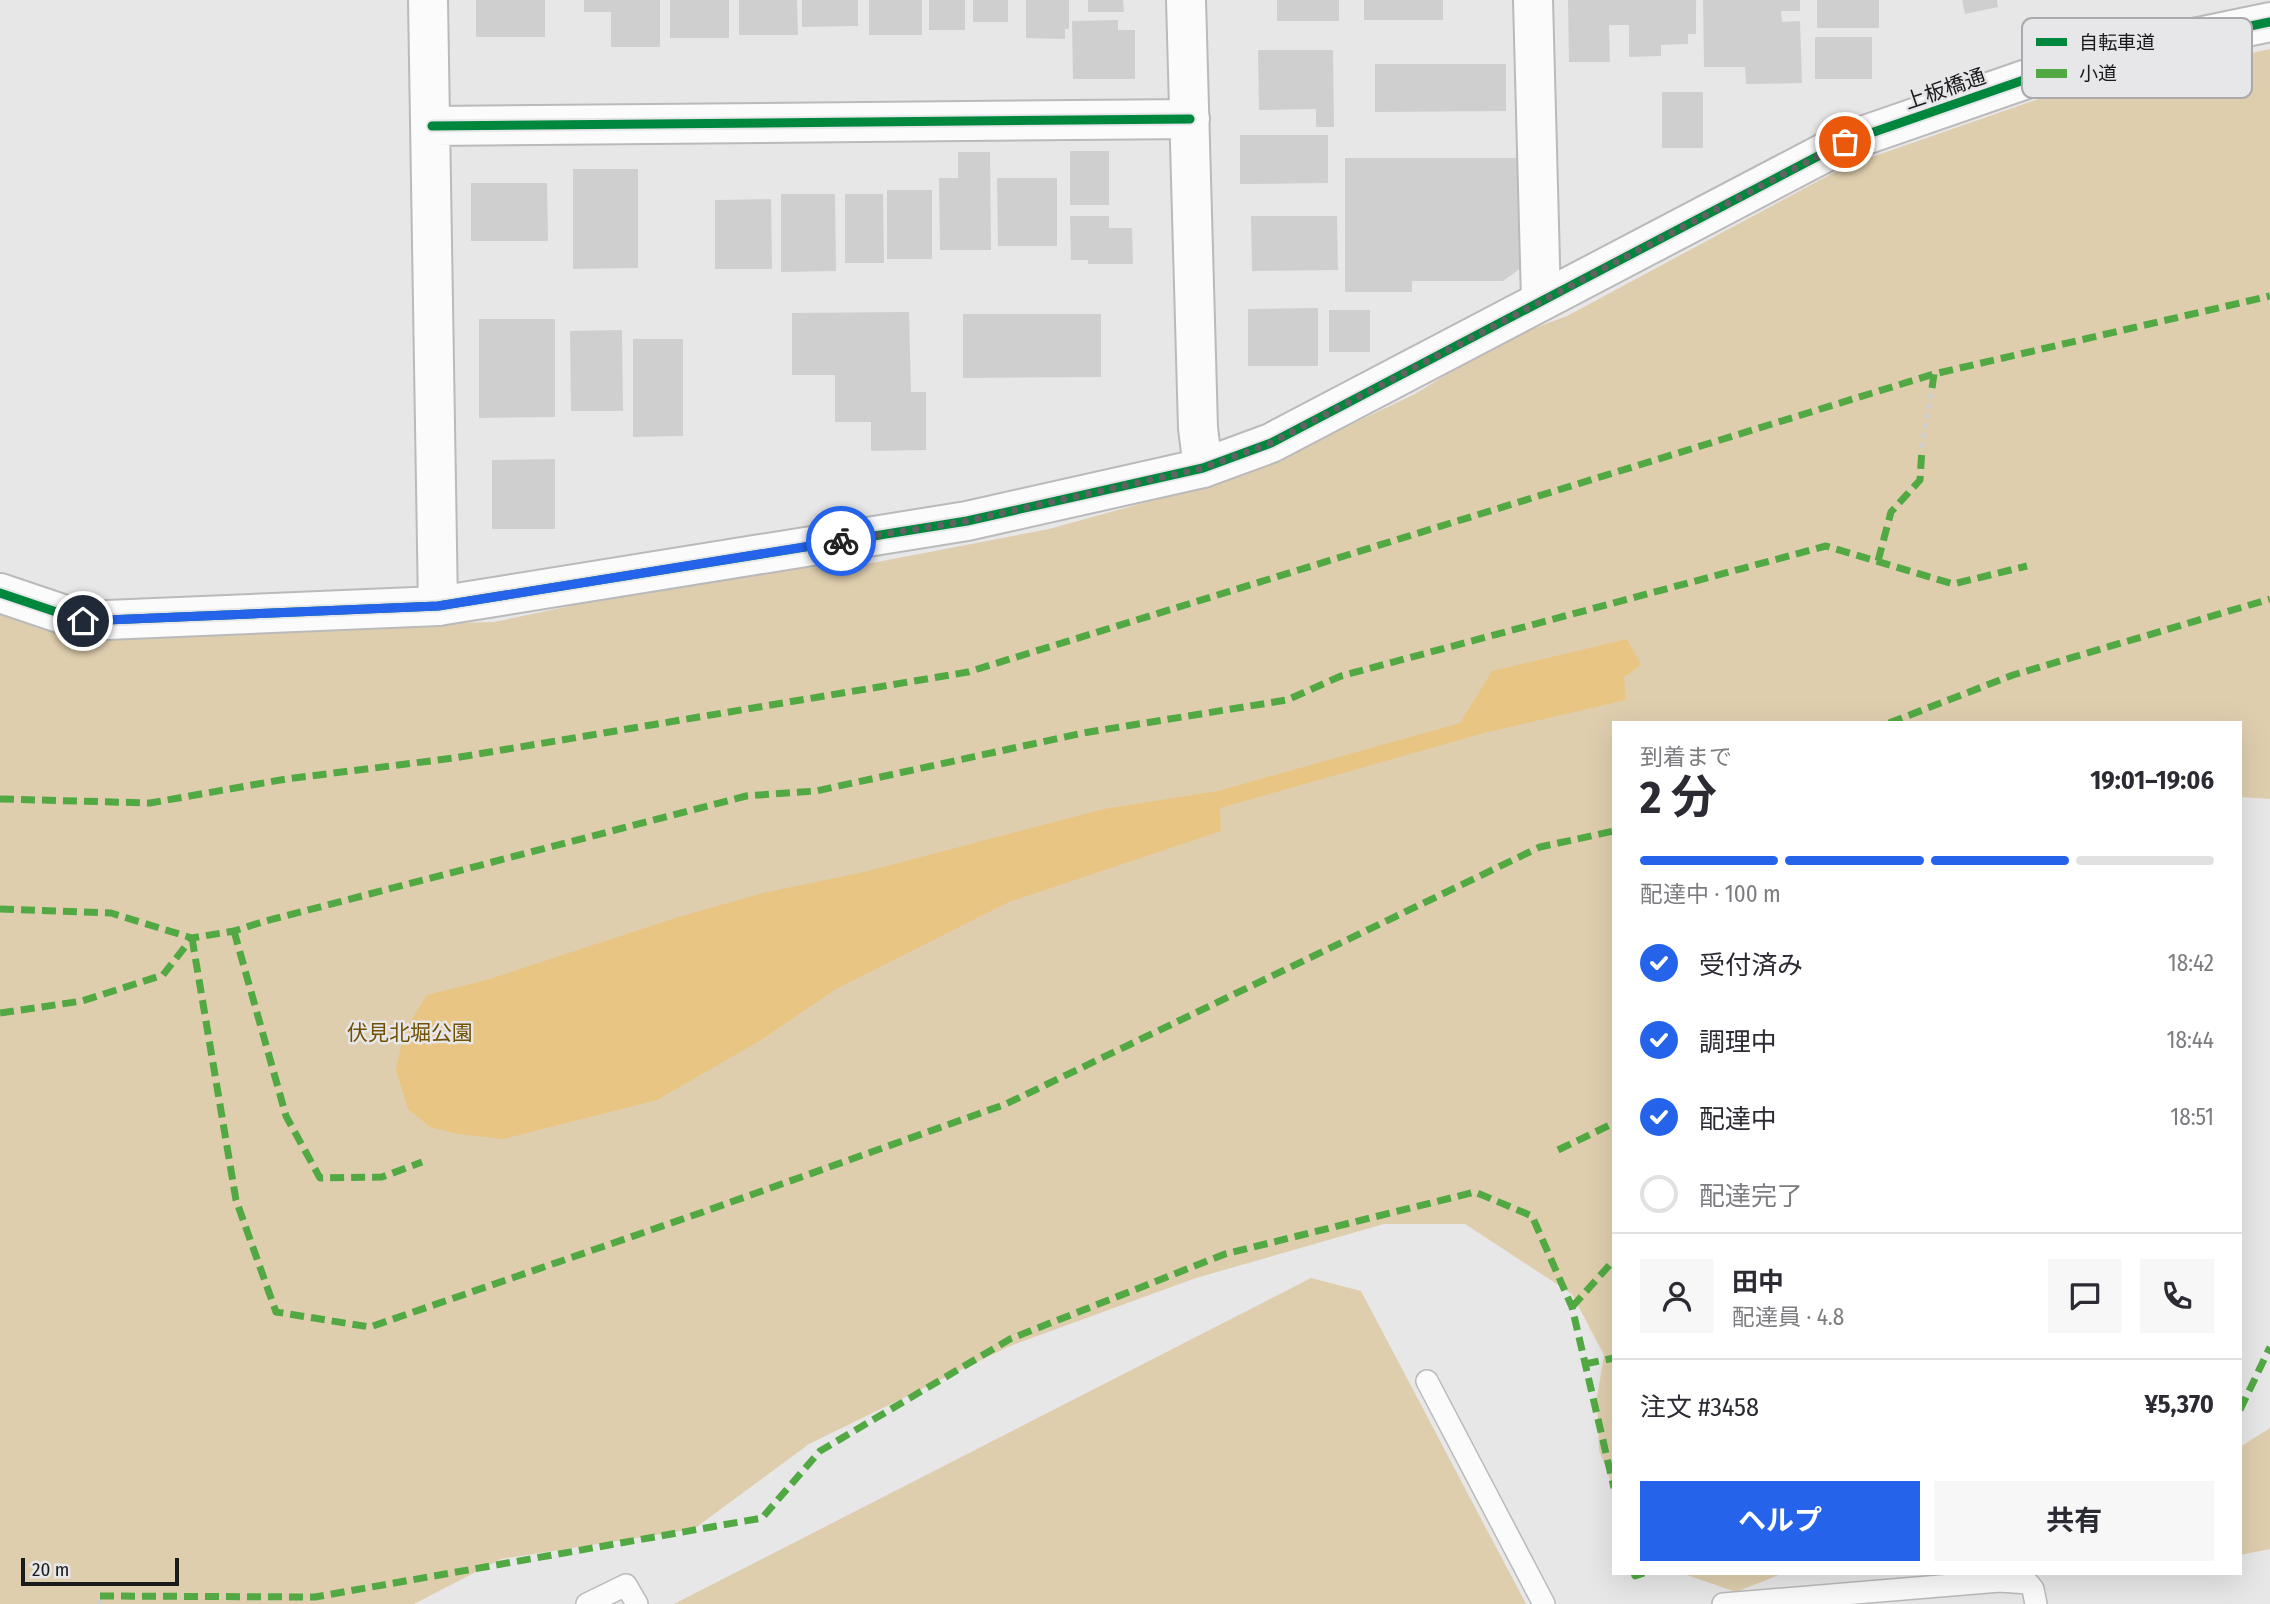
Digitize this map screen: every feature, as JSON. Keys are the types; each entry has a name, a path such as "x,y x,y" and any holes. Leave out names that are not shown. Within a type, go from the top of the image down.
{"street":[{"path":"428,0 438,606"},
{"path":"1186,0 1198,428 1203,468"},
{"path":"1533,0 1541,300"},
{"name":"上板橋通","path":"2252,26 2270,22"},
{"name":"上板橋通","path":"0,593 83,621 438,606 967,521 1203,468 1271,443 1845,142 2022,81"},
{"path":"432,126 1190,119"}],"lane":[{"path":"1427,1381 1544,1604"},
{"path":"1723,1604 2000,1581 2028,1583 2033,1588 2036,1604"},
{"path":"587,1604 625,1585 637,1604"}],"path":[{"path":"1922,448 1932,388"},
{"path":"99,1604 100,1595"}],"green space":[{"name":"伏見北堀公園","path":"2270,49 2270,799 2242,797 2242,721 1612,721 1612,1484 1599,1450 1597,1397 1604,1355 1572,1294 1465,1224 1384,1224 1196,1278 1010,1346 809,1444 694,1529 501,1559 414,1604 0,1604 0,605 102,632 494,622 609,598 777,570 872,563 1049,529 1245,475 1415,394 1502,340 1567,316 1846,166 2041,98 2252,98 2252,53"},
{"path":"1311,1278 1361,1291 1526,1604 674,1604"},
{"path":"2270,1428 2270,1549 2242,1555 2242,1446"},
{"path":"1687,1575 1779,1575 1736,1592"}],"shaded area":[{"path":"1627,639 1641,665 1624,677 1626,700 1484,733 1220,808 1221,831 1009,902 836,989 761,1040 657,1100 503,1139 458,1134 430,1127 408,1109 396,1070 404,1032 427,995 490,979 675,918 763,893 864,872 1104,809 1218,791 1460,723 1492,671"}],"building":[{"path":"476,0 545,0 545,37 476,37"},
{"path":"584,0 660,0 660,47 611,47 611,12 584,12"},
{"path":"670,0 729,0 729,38 670,38"},
{"path":"739,0 797,0 798,35 739,35"},
{"path":"802,0 858,0 858,26 802,27"},
{"path":"869,0 922,0 922,35 869,35"},
{"path":"929,0 965,0 965,30 929,30"},
{"path":"973,0 1008,0 1008,22 973,22"},
{"path":"1026,0 1069,0 1069,29 1065,29 1065,39 1026,38"},
{"path":"1088,0 1123,0 1124,12 1088,12"},
{"path":"1277,0 1339,0 1339,21 1277,21"},
{"path":"1364,0 1443,0 1443,20 1364,20"},
{"path":"1568,0 1696,0 1696,34 1688,34 1688,44 1661,45 1661,56 1629,57 1629,25 1609,25 1610,62 1569,62"},
{"path":"1703,0 1800,0 1800,11 1781,11 1782,22 1800,21 1802,83 1746,84 1745,67 1704,67"},
{"path":"1817,0 1879,0 1879,28 1817,28"},
{"path":"1962,0 1997,0 1998,7 1965,14"},
{"path":"1118,20 1118,30 1135,30 1135,79 1073,79 1072,21"},
{"path":"1815,37 1872,37 1872,79 1815,79"},
{"path":"1258,50 1333,50 1334,127 1316,127 1316,109 1259,110"},
{"path":"1375,64 1506,64 1506,111 1375,112"},
{"path":"1662,92 1703,92 1703,148 1662,148"},
{"path":"1240,135 1328,135 1328,183 1240,184"},
{"path":"1070,151 1109,151 1109,205 1070,205"},
{"path":"958,152 990,152 991,250 940,250 939,178 958,178"},
{"path":"1345,158 1525,158 1525,265 1503,281 1412,281 1412,292 1345,292"},
{"path":"573,169 638,169 638,268 573,269"},
{"path":"997,178 1057,178 1057,246 998,246"},
{"path":"471,183 547,183 548,241 471,241"},
{"path":"887,190 932,190 932,259 887,259"},
{"path":"781,194 835,194 836,271 781,272"},
{"path":"845,194 883,194 884,263 845,263"},
{"path":"771,199 772,269 715,269 715,200"},
{"path":"1070,216 1109,216 1109,228 1132,228 1133,264 1088,264 1088,260 1071,260"},
{"path":"1251,216 1337,216 1338,270 1252,271"},
{"path":"1318,308 1318,366 1248,366 1248,309"},
{"path":"1329,310 1370,310 1370,352 1329,352"},
{"path":"909,312 911,392 926,392 926,450 871,451 871,422 835,422 835,375 792,375 792,313"},
{"path":"963,314 1101,314 1101,377 963,378"},
{"path":"479,319 555,319 555,417 479,418"},
{"path":"622,330 623,411 571,411 570,331"},
{"path":"633,339 683,339 683,436 633,437"},
{"path":"555,459 555,529 492,529 492,460"}],"marked path":[{"path":"0,799 150,803 286,779 454,758 968,672 1934,374 2270,296"},
{"path":"1932,388 1934,374"},
{"path":"1878,561 1891,512 1920,480 1922,448"},
{"path":"0,909 111,913 192,938 234,931 746,796 816,791 1083,733 1287,700 1341,676 1826,546 1953,584 2027,566"},
{"path":"1894,721 2013,675 2270,599"},
{"path":"192,938 236,1200 276,1312 370,1327 1006,1104 1540,847 1612,831"},
{"path":"234,931 286,1116 320,1178 382,1177 422,1162"},
{"path":"0,1013 82,1001 163,975 192,938"},
{"path":"1558,1150 1612,1124"},
{"path":"100,1596 315,1597 762,1518 820,1451 1010,1339 1225,1254 1475,1192 1532,1216 1572,1307 1612,1479"},
{"path":"1572,1307 1612,1262"},
{"path":"2242,1406 2270,1347"},
{"path":"1585,1364 1612,1358"},
{"path":"1635,1575 1638,1575"}],"cycle path":[{"path":"2252,26 2270,22"},
{"path":"0,593 83,621 438,606 967,521 1203,468 1271,443 1845,142 2022,81"},
{"path":"432,126 1190,119"}],"way so far":[{"path":"841,541 967,521 1203,468 1271,443 1845,142"}],"route":[{"path":"83,621 438,606 841,541"}]}
